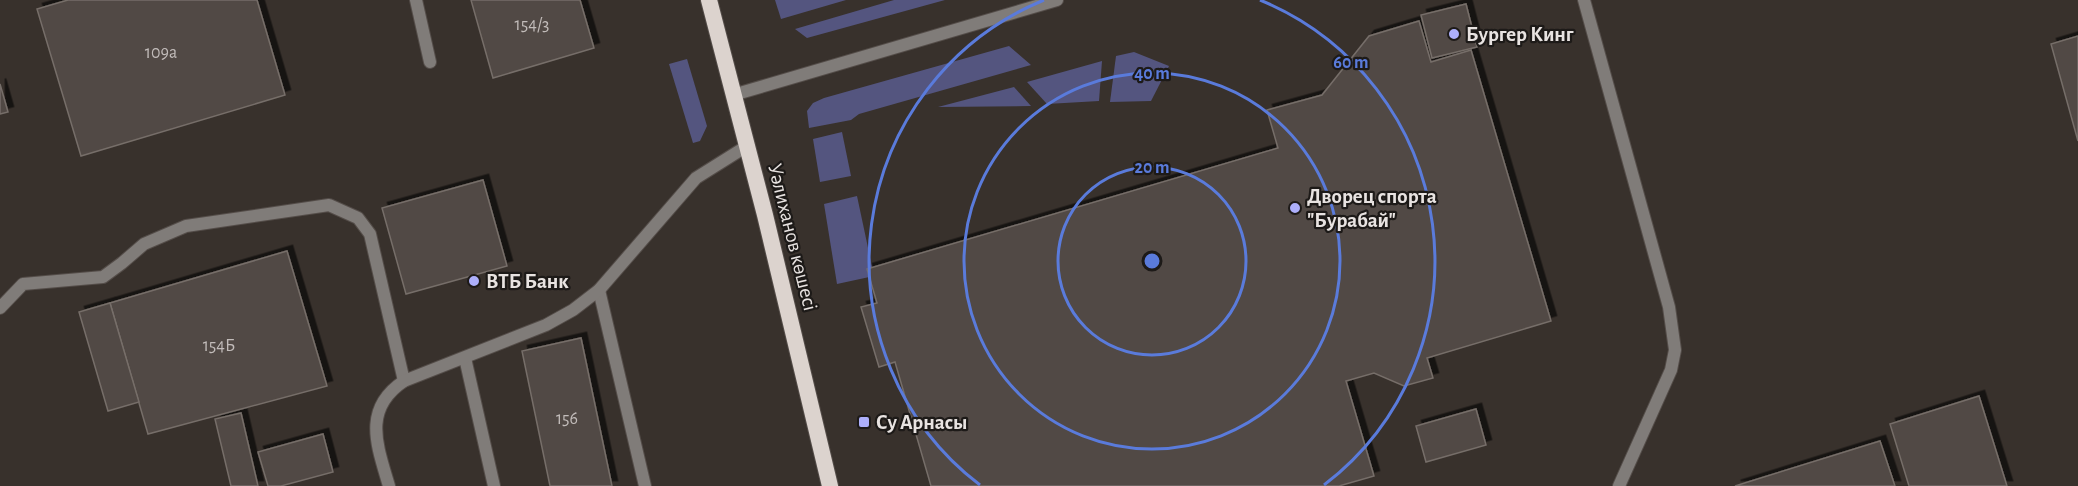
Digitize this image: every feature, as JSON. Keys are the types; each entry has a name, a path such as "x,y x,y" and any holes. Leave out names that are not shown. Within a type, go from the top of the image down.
{"highway":[{"name":"Уәлиханов көшесі","path":"709,0 830,486"}],"street":[{"path":"416,0 430,62"},
{"path":"733,95 1024,5 1057,0"},
{"path":"1584,0 1669,308 1675,350 1664,390 1619,486"},
{"path":"389,486 378,443 377,421 382,401 390,390 404,381 546,325 573,310 599,290 696,178 747,146"},
{"path":"0,308 23,284 103,277 144,244 186,226 329,205 358,218 370,234 404,381"},
{"path":"599,290 645,486"},
{"path":"465,358 494,486"}],"shaded area":[{"path":"775,0 846,0 781,19"},
{"path":"894,0 945,0 807,38 795,29"},
{"path":"1009,46 1031,65 859,114 851,120 809,128 807,111 813,103 824,98"},
{"path":"1134,52 1169,66 1151,101 1110,102 1116,56"},
{"path":"687,59 707,126 700,141 693,143 669,64"},
{"path":"1102,61 1099,101 1047,104 1027,82"},
{"path":"1014,87 1031,106 938,107"},
{"path":"842,132 851,176 820,182 813,139"},
{"path":"857,196 874,276 837,284 824,204"}],"building":[{"path":"68,0 257,0 285,95 81,156 37,9"},
{"path":"471,0 580,0 594,48 493,78"},
{"path":"1466,4 1477,47 1432,58 1421,15"},
{"name":"Дворец спорта \"Бурабай\"","path":"1419,21 1431,62 1471,50 1551,321 1427,358 1433,378 1404,386 1374,373 1346,381 1374,476 1339,486 931,486 895,362 879,367 861,307 877,303 867,269 1278,148 1267,110 1322,95 1369,36"},
{"path":"2078,36 2078,141 2051,44"},
{"path":"0,84 8,112 0,114"},
{"path":"483,180 507,266 406,294 382,208"},
{"path":"287,251 327,386 148,434 110,303"},
{"path":"110,303 139,402 108,411 79,312"},
{"path":"581,338 612,486 550,486 522,351"},
{"path":"1979,396 2007,486 1909,486 1890,424"},
{"path":"1476,409 1486,445 1426,462 1416,426"},
{"path":"241,413 258,486 231,486 215,419"},
{"path":"323,434 333,472 281,486 268,486 258,452"},
{"path":"1880,441 1895,486 1735,486"}],"place":[{"name":"Бургер Кинг","path":"1454,34"},
{"name":"Дворец спорта \"Бурабай\"","path":"1295,208"},
{"name":"ВТБ Банк","path":"474,281"},
{"name":"Су Арнасы","path":"864,422"}]}
